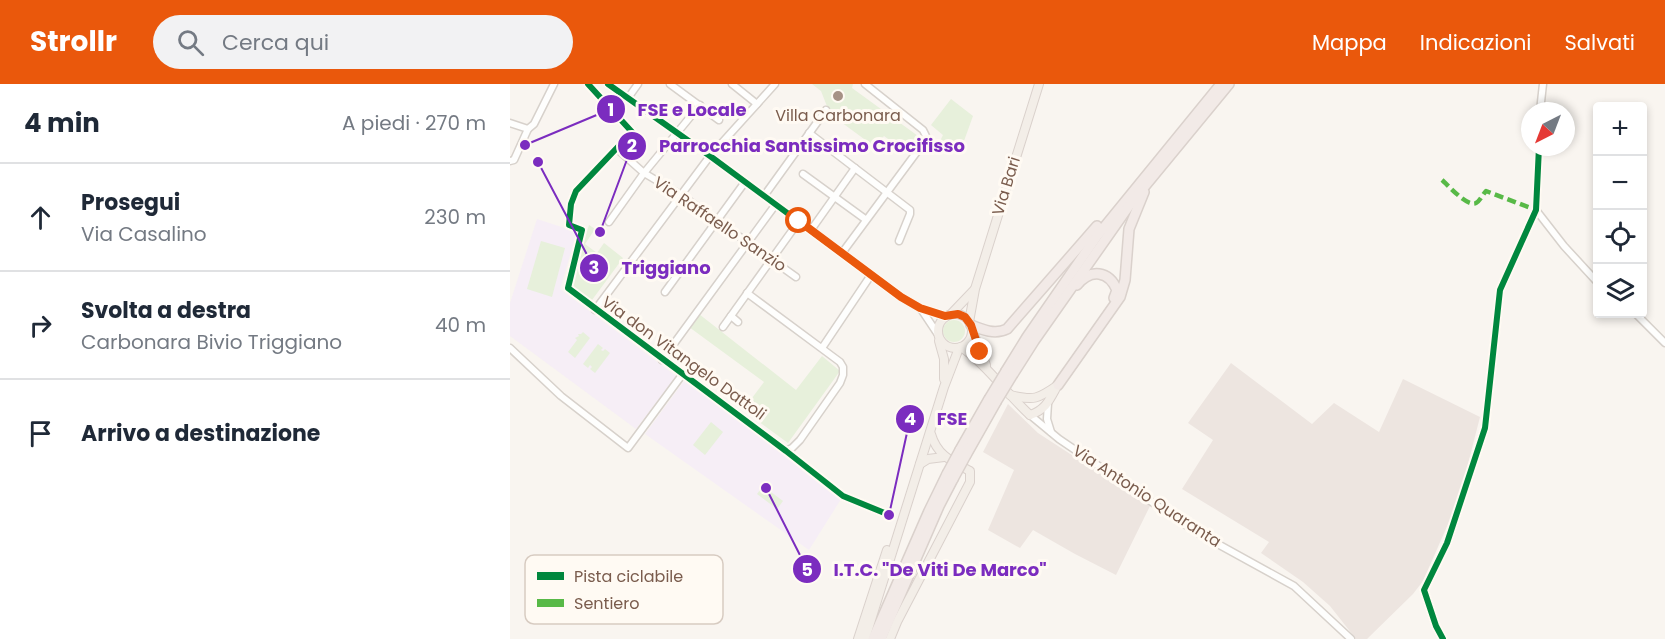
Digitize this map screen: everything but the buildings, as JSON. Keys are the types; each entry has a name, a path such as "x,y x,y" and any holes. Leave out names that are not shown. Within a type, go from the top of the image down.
{"highway":[{"path":"971,326 1001,332 1012,325 1221,84"},
{"path":"1046,324 1105,237 1229,84"},
{"path":"1010,372 1027,337 1097,236 1180,132"},
{"path":"1058,385 1120,297 1125,280 1129,229 1151,178"},
{"path":"873,639 924,522 1010,372 1083,278 1096,273 1105,275 1114,282 1117,290 1108,314"},
{"path":"881,639 950,477"}],"main road":[{"name":"Via Bari","path":"971,326 975,288 1039,84"},
{"path":"944,387 944,359 938,326 975,288"},
{"path":"948,315 958,314 971,326 988,370"},
{"path":"865,639 944,387 960,348 970,338 971,326"},
{"path":"938,335 947,347 960,348 988,370 1030,415"},
{"path":"1030,415 1033,406 1040,398 1058,385"},
{"path":"1030,415 1040,412 1048,404 1058,385"},
{"path":"1009,395 1020,398 1040,398"},
{"path":"890,639 970,482 970,471 944,458 938,451 930,432"},
{"path":"920,464 928,459 944,458"},
{"path":"858,639 882,561 900,522"}],"street":[{"path":"512,160 528,129 534,124 554,84"},
{"path":"588,84 632,132 617,149"},
{"path":"608,84 901,297 920,308 948,315"},
{"path":"628,98 638,84"},
{"path":"670,84 719,120"},
{"path":"732,84 757,104"},
{"path":"595,310 710,156 775,84"},
{"path":"842,253 922,145 926,136 922,130 865,84"},
{"path":"1541,102 1543,84"},
{"path":"609,222 644,173 700,105"},
{"path":"765,196 826,110"},
{"path":"510,123 528,129"},
{"path":"809,133 910,210 899,241"},
{"name":"Via Raffaello Sanzio","path":"617,149 644,173 681,195 796,277"},
{"name":"Via don Vitangelo Dattoli","path":"617,149 576,191 571,204 568,225 582,230 568,288 786,451"},
{"path":"1443,639 1436,626 1424,590 1447,543 1485,428 1500,290 1536,210 1539,156"},
{"path":"811,230 855,168"},
{"path":"803,174 865,219"},
{"path":"665,292 745,182"},
{"path":"662,360 776,204"},
{"path":"1536,210 1564,246 1593,278"},
{"path":"723,327 799,221"},
{"path":"822,348 872,275"},
{"path":"747,293 822,348 843,367 843,375 800,440 786,451 843,496 887,514"},
{"path":"920,308 938,335"},
{"path":"731,316 738,322"},
{"path":"1640,318 1665,343"},
{"path":"510,348 561,396 628,448 682,375"},
{"path":"1048,404 1047,419 1051,433"},
{"name":"Via Antonio Quaranta","path":"1030,415 1051,433 1196,532 1294,586 1351,639"}],"shaded area":[{"path":"537,219 577,232 560,289 676,376 636,429 510,336 510,303"},
{"path":"1231,363 1312,424 1334,403 1379,432 1403,379 1480,417 1459,499 1423,581 1413,594 1367,639 1356,639 1330,606 1303,582 1261,553 1269,542 1182,489 1213,440 1188,423"},
{"path":"684,381 843,496 809,550 645,434"},
{"path":"1008,404 1038,433 1150,506 1116,575 1033,530 1020,548 988,530 1014,470 983,452"}],"green space":[{"path":"812,84 853,84 852,88 918,136 906,152 884,136 875,147 830,114 821,91"},
{"path":"951,99 973,116 960,152 940,141 943,135 931,125"},
{"path":"589,225 595,229 585,244 597,253 604,243 623,258 592,300 570,285"},
{"path":"541,241 565,248 552,297 527,289"},
{"path":"699,314 796,390 822,356 840,371 788,443 743,410 764,382 689,327"},
{"path":"954,320 962,323 965,331 962,339 954,342 946,339 943,331 946,323"},
{"path":"583,332 590,338 575,358 568,352 577,340 575,338 579,336 578,334"},
{"path":"598,344 603,348 601,350 605,349 610,353 595,373 590,369 592,367 590,365 588,368 583,364"},
{"path":"711,422 723,432 705,455 693,445"},
{"path":"763,486 783,501 777,509 757,494"}],"marked path":[{"path":"1442,180 1468,202 1476,203 1486,191 1536,210"}],"cycle path":[{"path":"588,84 632,132 576,191 571,204 569,225 582,230 568,288 843,496 887,514"},
{"path":"608,84 901,297 920,308 945,316"},
{"path":"1443,639 1436,626 1424,590 1447,543 1485,428 1500,290 1536,210 1539,156"}],"place":[{"name":"Villa Carbonara","path":"838,96"},
{"name":"FSE e Locale","path":"525,145"},
{"name":"Triggiano","path":"538,162"},
{"name":"Parrocchia Santissimo Crocifisso","path":"600,232"},
{"name":"I.T.C. \"De Viti De Marco\"","path":"766,488"},
{"name":"FSE","path":"889,515"}],"route":[{"path":"799,221 901,297 920,308 945,316 958,314 965,317 971,325 980,352"}]}
